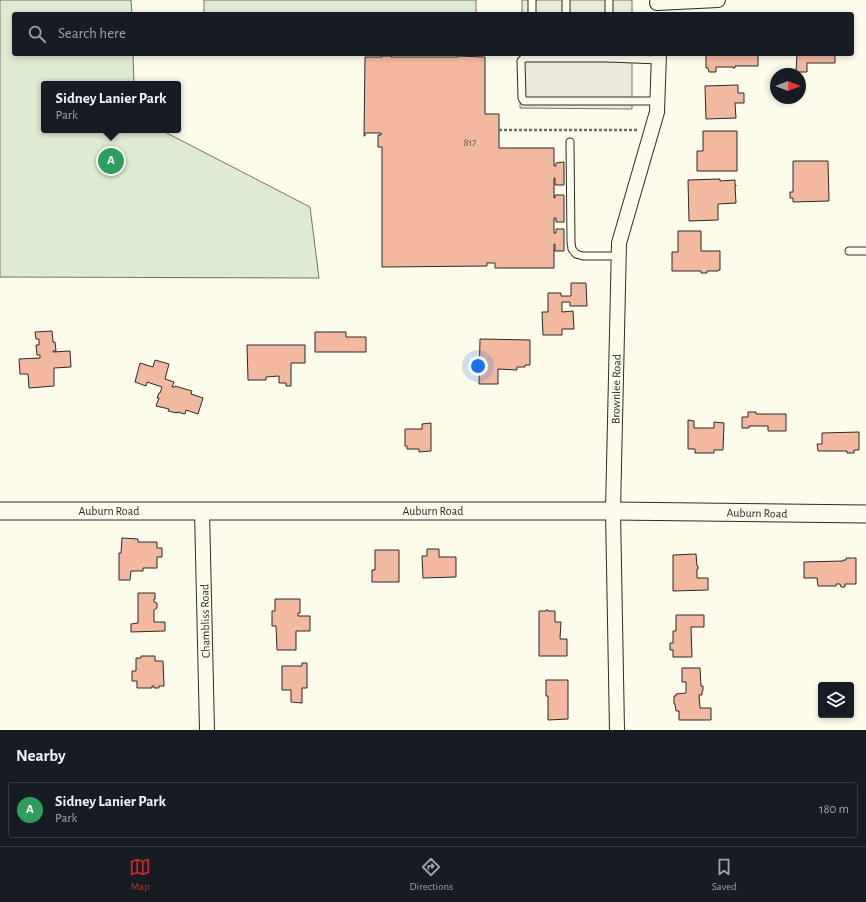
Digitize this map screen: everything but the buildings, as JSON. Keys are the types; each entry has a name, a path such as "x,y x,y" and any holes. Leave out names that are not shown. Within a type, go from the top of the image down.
{"street":[{"path":"657,6 718,0"},
{"name":"Brownlee Road","path":"617,730 613,511 618,256 619,243 657,112 659,57"},
{"name":"Auburn Road","path":"0,511 613,511 866,514"},
{"name":"Chambliss Road","path":"202,511 207,730"}],"lane":[{"path":"532,0 532,12"},
{"path":"566,0 566,12"},
{"path":"609,0 609,12"},
{"path":"658,101 524,101 522,98 522,60 528,57 566,56 659,57"},
{"path":"570,142 572,249 576,254 583,256 618,256"},
{"path":"849,251 866,251"}],"green space":[{"path":"0,0 131,0 132,12 12,12 12,56 133,56 134,81 41,81 41,133 167,133 310,207 319,278 0,277"},
{"path":"204,0 476,0 476,12 204,12"}],"shaded area":[{"path":"522,0 632,0 632,12 522,12"},
{"path":"521,56 632,56 632,109 520,108"}],"place":[{"name":"Sidney Lanier Park","path":"111,161"}]}
